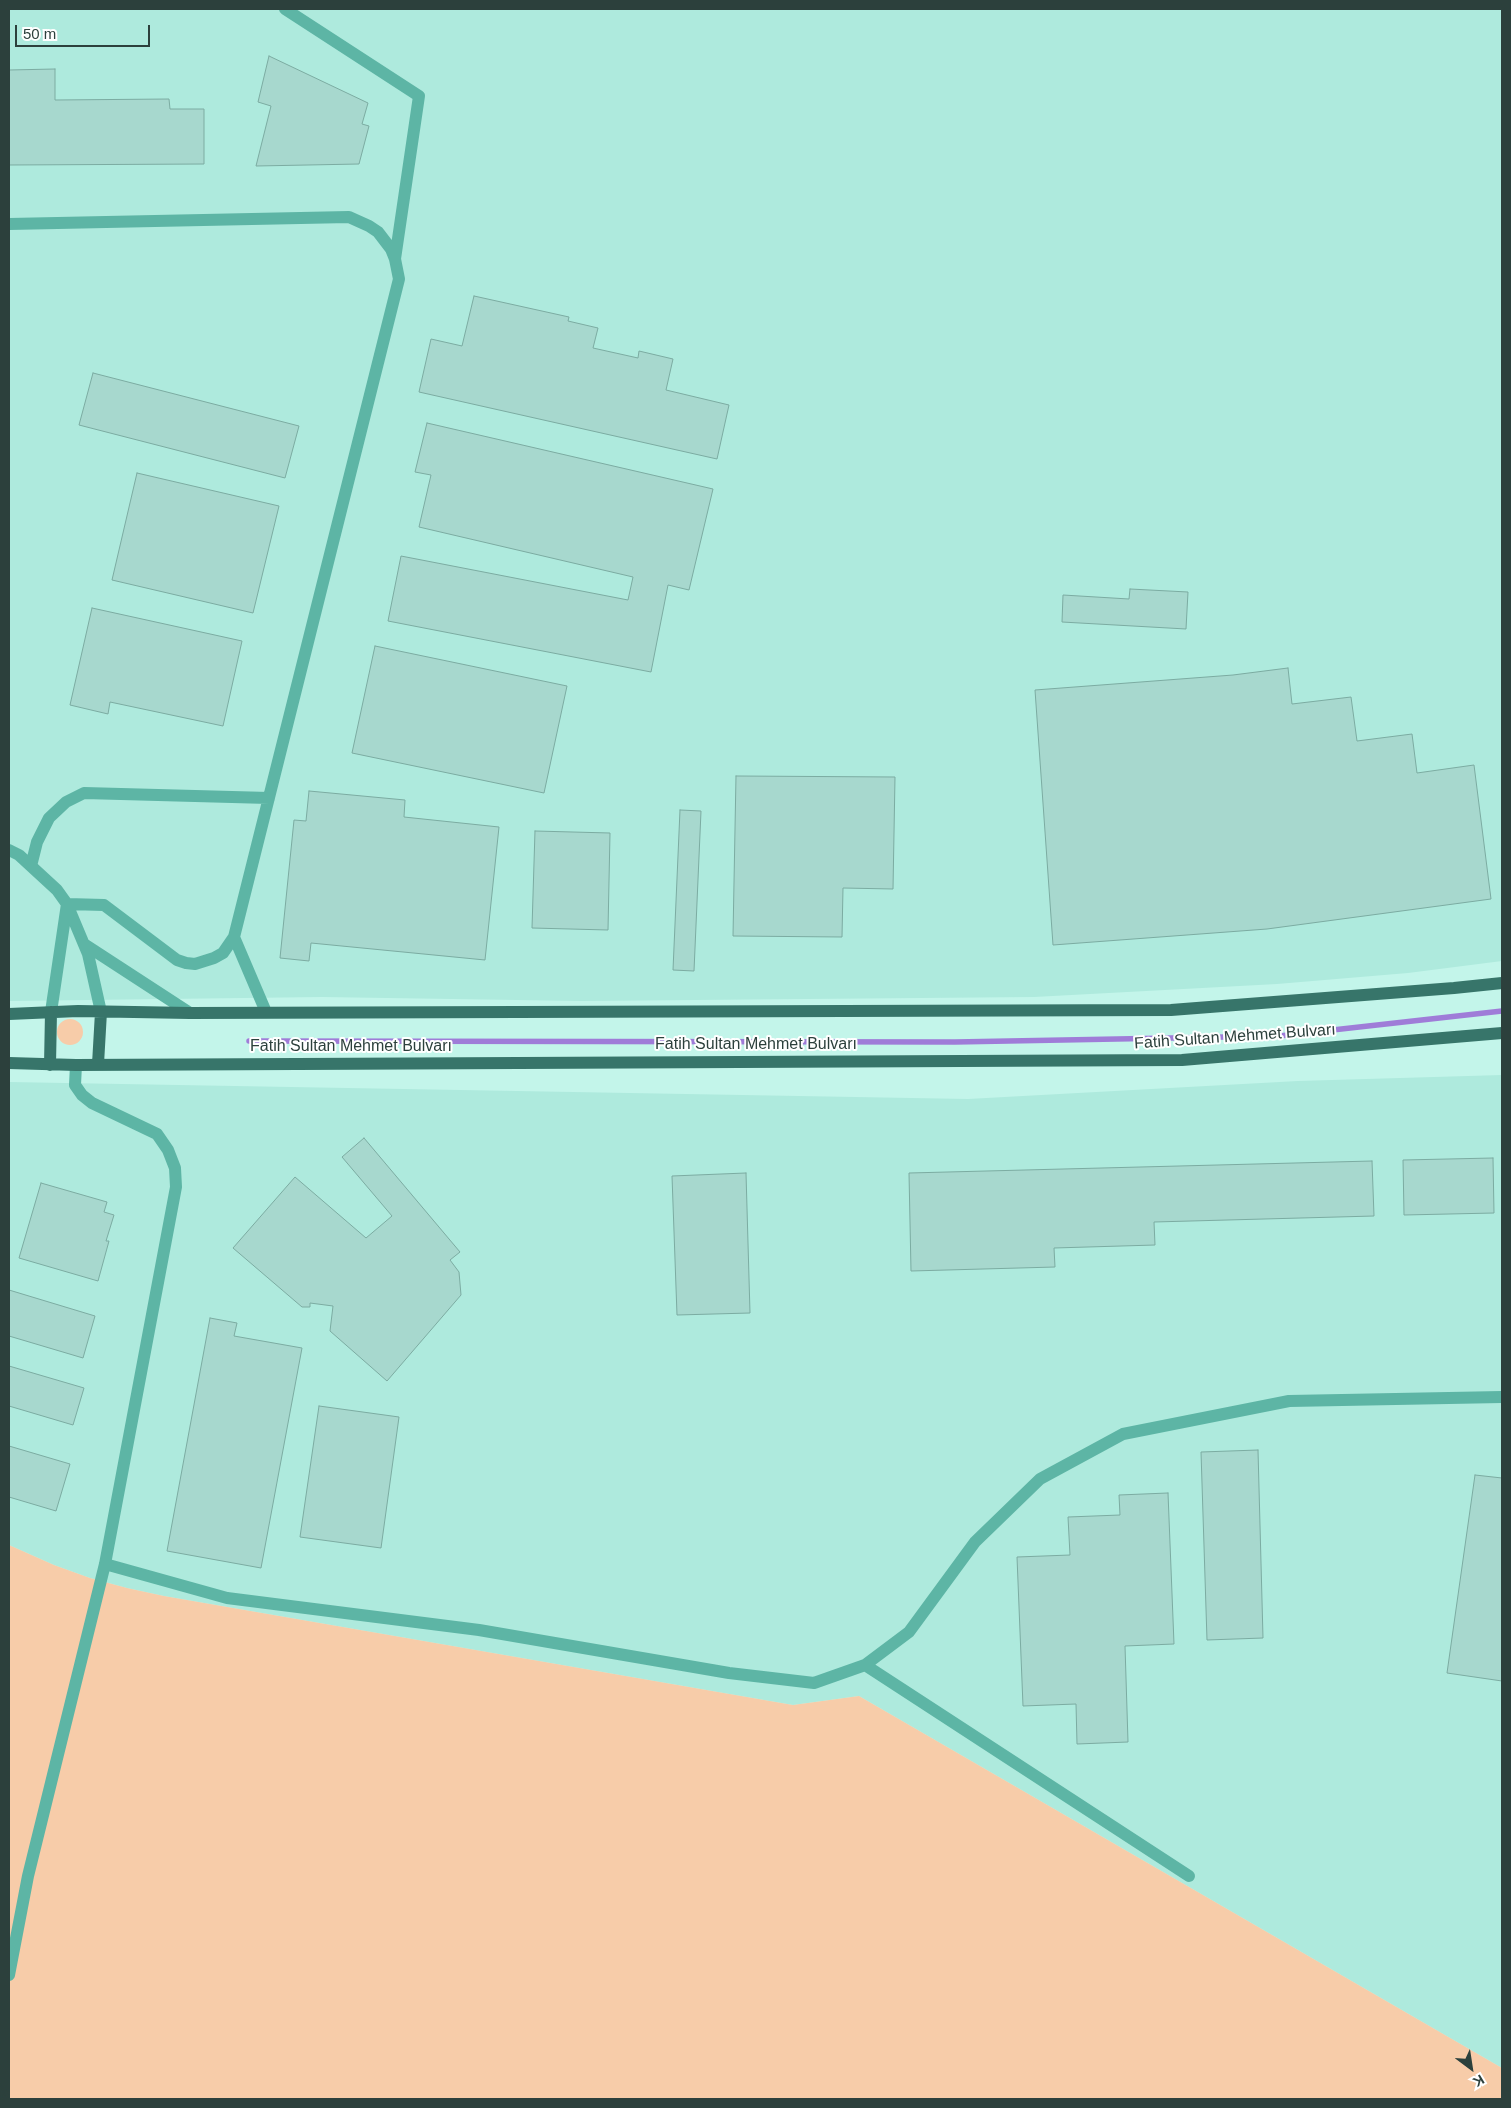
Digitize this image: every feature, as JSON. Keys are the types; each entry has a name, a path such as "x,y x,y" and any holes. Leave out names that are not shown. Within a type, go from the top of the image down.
{"main road":[{"name":"Fatih Sultan Mehmet Bulvarı","path":"9,1014 51,1012 1171,1010 1502,983"},
{"path":"50,1065 51,1012"},
{"path":"98,1064 100,1012"},
{"name":"Fatih Sultan Mehmet Bulvarı","path":"9,1062 76,1065 1182,1060 1502,1033"}],"street":[{"path":"285,9 419,96 395,259"},
{"path":"9,224 349,217 369,226 385,240 395,259 399,279 234,936 223,953 195,964 177,960 104,905 67,904"},
{"path":"31,866 41,830 49,818 66,802 84,793 269,798"},
{"path":"9,850 19,855 57,890 67,904 84,944 95,979 100,1012"},
{"path":"51,1012 67,904"},
{"path":"234,936 266,1012"},
{"path":"84,944 190,1013"},
{"path":"9,1975 28,1876 105,1564 176,1187 175,1168 168,1150 157,1134 92,1103 82,1095 74,1085 76,1065"},
{"path":"105,1564 227,1598 478,1630 729,1673 814,1683 866,1665 909,1632 974,1542 1040,1479 1123,1434 1289,1401 1502,1397"},
{"path":"866,1665 1190,1876"}],"shaded area":[{"path":"9,9 1502,9 1502,961 1408,973 1277,984 1034,997 582,1001 322,997 9,1001"},
{"path":"70,1019 79,1023 83,1032 79,1041 70,1045 61,1041 57,1032 61,1023"},
{"path":"1502,1075 1502,2068 859,1696 793,1705 164,1596 90,1578 54,1565 9,1545 9,1082 968,1099 1298,1081"},
{"path":"9,1545 54,1565 90,1578 164,1596 793,1705 859,1696 1502,2068 1502,2099 9,2099"}],"building":[{"path":"269,56 368,103 362,124 369,126 359,164 256,166 271,106 258,102"},
{"path":"55,69 55,100 169,99 170,109 204,109 204,164 9,165 9,70"},
{"path":"474,296 569,317 568,321 598,328 593,348 638,358 639,351 673,359 666,390 729,405 717,459 419,392 431,339 462,346"},
{"path":"93,373 299,426 285,478 79,425"},
{"path":"427,423 713,489 689,590 668,585 651,672 388,621 401,556 628,600 633,577 419,527 431,475 415,472"},
{"path":"137,473 279,506 253,613 112,580"},
{"path":"1130,589 1188,592 1186,629 1062,622 1063,595 1129,599"},
{"path":"92,608 242,641 223,726 110,702 108,714 70,705"},
{"path":"375,646 567,686 544,793 352,753"},
{"path":"1288,668 1292,704 1351,697 1357,741 1412,734 1417,773 1474,765 1491,899 1267,929 1053,945 1035,690 1233,675"},
{"path":"736,776 895,777 893,889 843,888 842,937 733,936"},
{"path":"309,791 405,800 404,817 499,827 485,960 311,943 309,961 280,958 294,820 306,821"},
{"path":"680,810 701,811 694,971 673,970"},
{"path":"535,831 610,833 608,930 532,928"},
{"path":"364,1138 460,1252 450,1260 459,1272 461,1295 387,1381 330,1331 333,1306 310,1303 310,1307 302,1307 233,1248 295,1177 366,1238 392,1216 342,1157"},
{"path":"1493,1158 1494,1213 1404,1215 1403,1160"},
{"path":"1372,1161 1374,1216 1154,1222 1155,1245 1054,1248 1055,1267 911,1271 909,1173"},
{"path":"746,1173 750,1313 677,1315 672,1176"},
{"path":"41,1183 107,1202 104,1212 114,1215 106,1241 109,1241 98,1281 19,1258"},
{"path":"9,1290 95,1316 83,1358 9,1336"},
{"path":"210,1318 237,1323 234,1336 302,1348 261,1568 167,1551"},
{"path":"9,1366 84,1388 73,1425 9,1406"},
{"path":"319,1406 399,1417 381,1548 300,1537"},
{"path":"9,1446 70,1464 56,1511 9,1497"},
{"path":"1258,1450 1263,1638 1207,1640 1201,1452"},
{"path":"1475,1475 1502,1478 1502,1681 1447,1673"},
{"path":"1168,1493 1174,1644 1125,1646 1128,1742 1077,1744 1076,1704 1023,1706 1017,1557 1070,1555 1068,1517 1120,1515 1119,1495"}],"waterway":[{"path":"249,1041 955,1042 1279,1036 1502,1011"}]}
